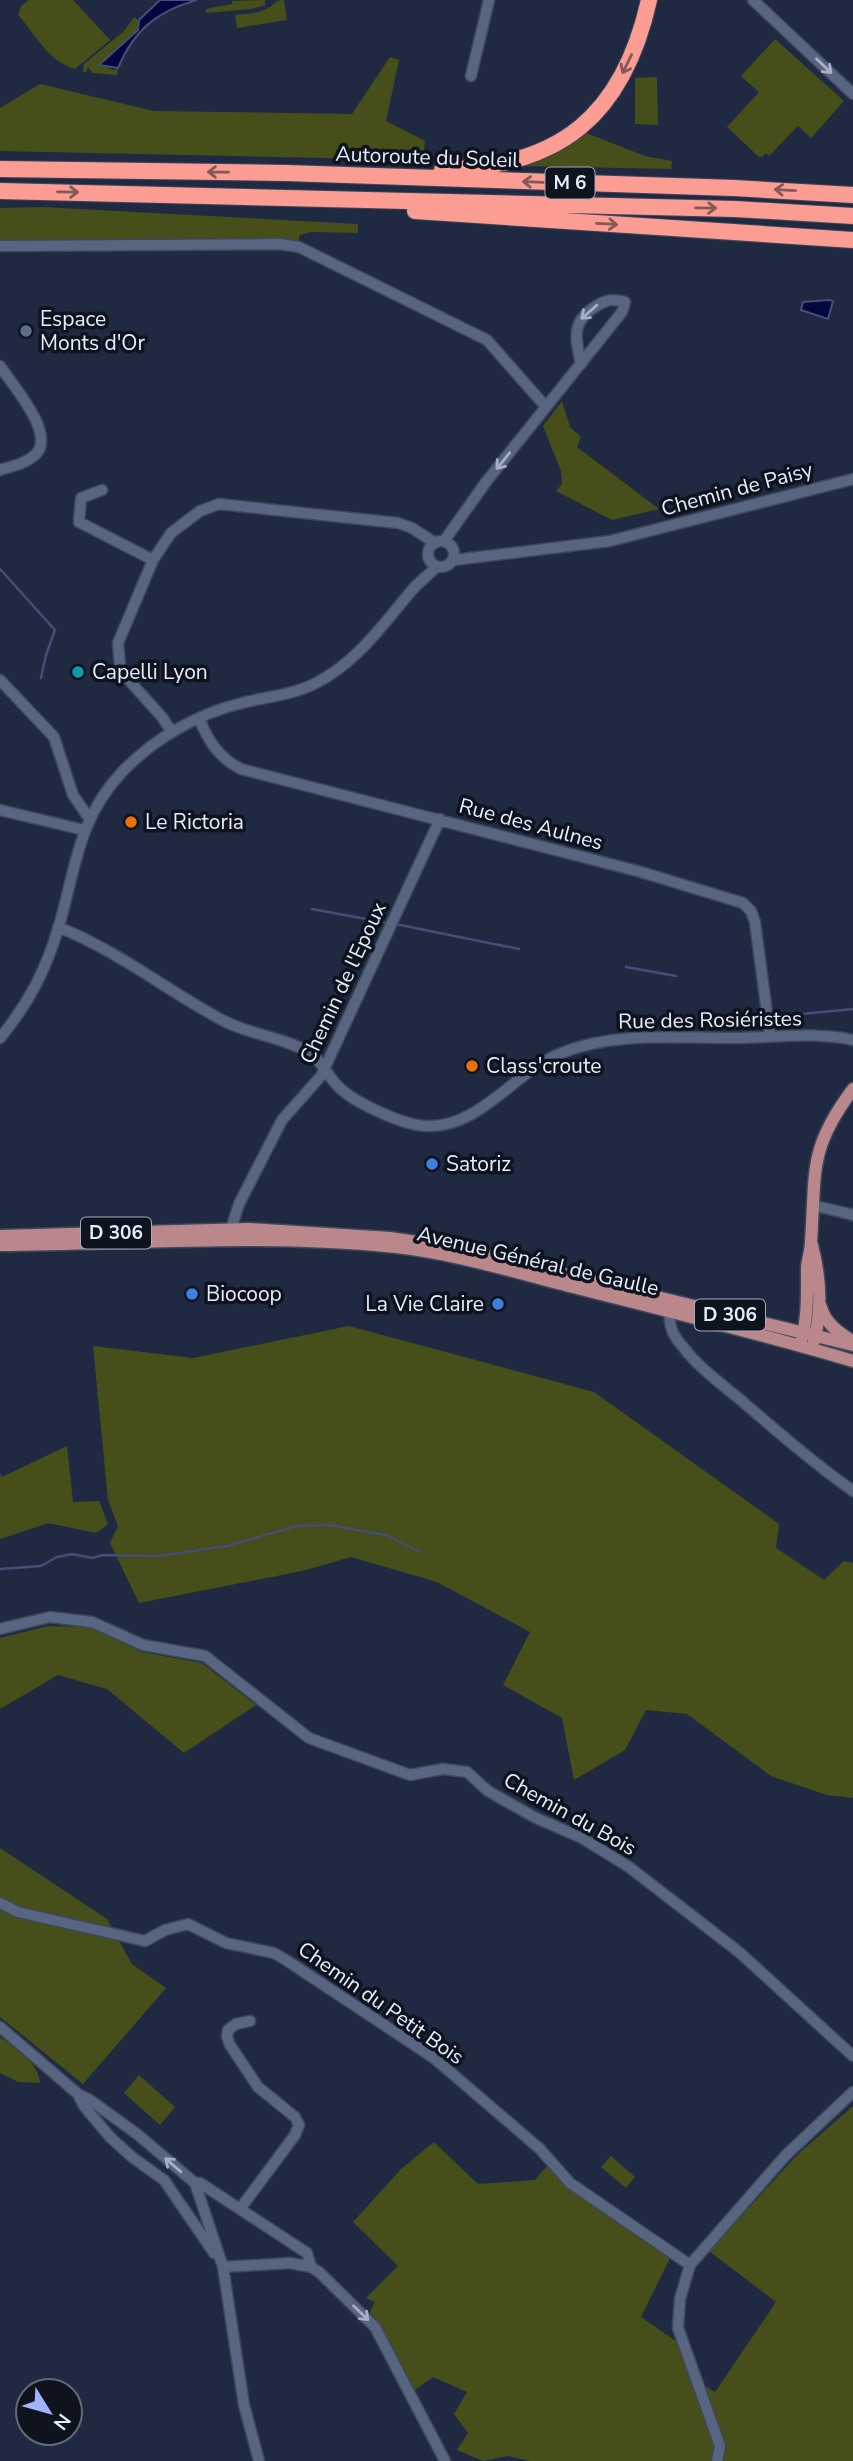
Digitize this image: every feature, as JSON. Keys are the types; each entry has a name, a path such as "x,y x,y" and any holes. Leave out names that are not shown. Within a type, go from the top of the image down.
{"highway":[{"path":"286,173 477,168 513,162 538,154 585,125 606,101 631,56 649,0"},
{"name":"Autoroute du Soleil","path":"0,169 286,173 734,188 853,195"},
{"name":"Autoroute du Soleil","path":"0,191 735,209 853,216"},
{"path":"319,200 470,216 853,240"}],"main road":[{"path":"811,1340 806,1317 814,1169 824,1133 853,1088"},
{"name":"Avenue Général de Gaulle","path":"0,1245 230,1235"},
{"name":"Avenue Général de Gaulle","path":"0,1236 230,1235 390,1238 440,1245 671,1307"},
{"path":"811,1244 817,1263 819,1324 811,1340"},
{"path":"818,1296 823,1315 853,1343"},
{"name":"D 306","path":"671,1307 811,1340 853,1343"},
{"name":"D 306","path":"811,1340 853,1361"}],"street":[{"path":"471,76 489,0"},
{"path":"752,0 853,94"},
{"path":"0,246 280,244 299,247 487,340 546,407"},
{"path":"0,1038 20,1015 34,991 58,927 84,830 102,797 122,773 140,754 172,732 199,718 234,705 313,685 348,662 378,633 433,564 436,544 581,364 622,312 625,302 616,299 603,302 586,311 578,323 576,342 581,364"},
{"path":"0,366 39,425 42,437 38,452 32,457 0,470"},
{"name":"Chemin de Paisy","path":"433,564 447,566 454,556 581,545 630,536 853,479"},
{"path":"102,490 81,498 79,522 153,560"},
{"path":"172,732 162,717 130,684 120,666 118,643 153,560 171,533 200,511 219,505 398,523 412,528 436,544 451,545 454,556"},
{"path":"1,682 54,737 73,794 89,818"},
{"name":"Rue des Aulnes","path":"199,718 211,744 219,754 241,769 640,872 743,904 751,911 755,922 770,1036"},
{"path":"0,810 84,830"},
{"name":"Chemin de l'Epoux","path":"230,1235 235,1215 282,1120 317,1081 324,1068 440,819"},
{"name":"Rue des Rosiéristes","path":"58,927 231,1024 312,1054 336,1085 368,1105 398,1119 424,1126 452,1123 469,1115 543,1061 581,1046 648,1037 770,1036 853,1040"},
{"path":"812,1205 853,1215"},
{"path":"671,1307 669,1321 673,1333 701,1367 819,1467 853,1491"},
{"name":"Chemin du Bois","path":"0,1629 50,1617 92,1622 143,1645 205,1656 309,1738 410,1775 443,1769 467,1772 488,1791 534,1817 582,1838 639,1875 768,1976 853,2056"},
{"name":"Chemin du Petit Bois","path":"0,1903 18,1912 145,1941 165,1930 188,1924 226,1943 274,1953 286,1959 434,2058 540,2149 570,2183 690,2265"},
{"path":"240,2209 295,2135 299,2125 295,2118 258,2087 230,2045 228,2030 250,2021"},
{"path":"0,2027 78,2094 137,2134 195,2183 223,2267 244,2406 259,2461"},
{"path":"718,2461 720,2446 678,2328 680,2299 690,2265 786,2155 853,2092"},
{"path":"78,2094 84,2106 110,2137 164,2180 223,2267"},
{"path":"195,2183 198,2182 307,2253 311,2267"},
{"path":"223,2267 290,2263 311,2267 319,2272 375,2327 445,2461"}],"green space":[{"path":"29,0 73,0 110,40 75,69 65,65 42,46 18,15 21,6"},
{"path":"265,0 265,5 251,9 206,13 206,9 232,4 232,1"},
{"path":"284,0 287,20 237,28 235,15 258,12"},
{"path":"134,17 138,20 138,30 99,64 113,70 118,69 117,75 93,73 88,67 86,72 83,72 84,64 124,31"},
{"path":"775,39 844,101 811,138 798,126 769,156 766,153 759,157 727,127 759,92 741,76"},
{"path":"390,57 399,60 386,121 425,141 423,160 0,151 0,108 40,84 154,111 352,114"},
{"path":"657,77 658,125 635,124 635,78"},
{"path":"586,133 645,156 672,161 671,169 522,166 539,161"},
{"path":"43,207 358,224 358,233 311,232 300,235 298,243 70,243 0,240 0,208"},
{"path":"562,401 570,427 581,437 577,447 659,509 612,520 556,491 562,484 561,471 543,426"},
{"path":"349,1326 594,1392 779,1524 776,1548 824,1580 844,1561 853,1563 853,1798 827,1795 771,1776 687,1714 646,1710 625,1750 574,1780 562,1718 503,1685 530,1632 437,1582 351,1557 302,1571 139,1603 110,1543 118,1526 108,1500 93,1346 193,1358"},
{"path":"67,1446 73,1502 99,1501 108,1524 96,1533 48,1523 0,1539 0,1473 2,1477"},
{"path":"48,1626 89,1627 142,1652 202,1663 256,1705 184,1753 107,1689 58,1675 0,1709 0,1638"},
{"path":"0,1848 107,1919 132,1964 166,1988 83,2084 0,2017"},
{"path":"0,2037 31,2062 39,2075 40,2083 18,2082 0,2073"},
{"path":"139,2075 175,2107 160,2125 124,2093"},
{"path":"853,2106 853,2461 530,2461 508,2456 483,2461 457,2450 468,2433 454,2414 467,2392 433,2377 412,2392 380,2324 370,2312 375,2302 366,2298 398,2266 353,2222 401,2169 434,2142 478,2184 535,2180 547,2166 568,2187 670,2258 641,2317 680,2344 695,2380 715,2392 776,2302 709,2251 798,2154"},
{"path":"611,2156 635,2177 626,2188 601,2167"}],"shaded area":[{"path":"160,0 197,0 170,10 148,24 131,43 118,68 99,65 138,30 139,20"},
{"path":"833,301 828,319 801,310 803,302"}],"waterway":[{"path":"0,569 55,630 41,678"},
{"path":"312,909 388,923"},
{"path":"395,924 519,949"},
{"path":"626,967 676,976"},
{"path":"781,1016 853,1009"},
{"path":"0,1569 41,1566 57,1557 72,1554 92,1558 103,1555 158,1556 227,1546 297,1526 330,1525 385,1535 420,1552"}],"place":[{"name":"Espace Monts d'Or","path":"26,331"},
{"name":"Capelli Lyon","path":"78,672"},
{"name":"Le Rictoria","path":"131,822"},
{"name":"Class'croute","path":"472,1066"},
{"name":"Satoriz","path":"432,1164"},
{"name":"Biocoop","path":"192,1294"},
{"name":"La Vie Claire","path":"498,1304"}]}
